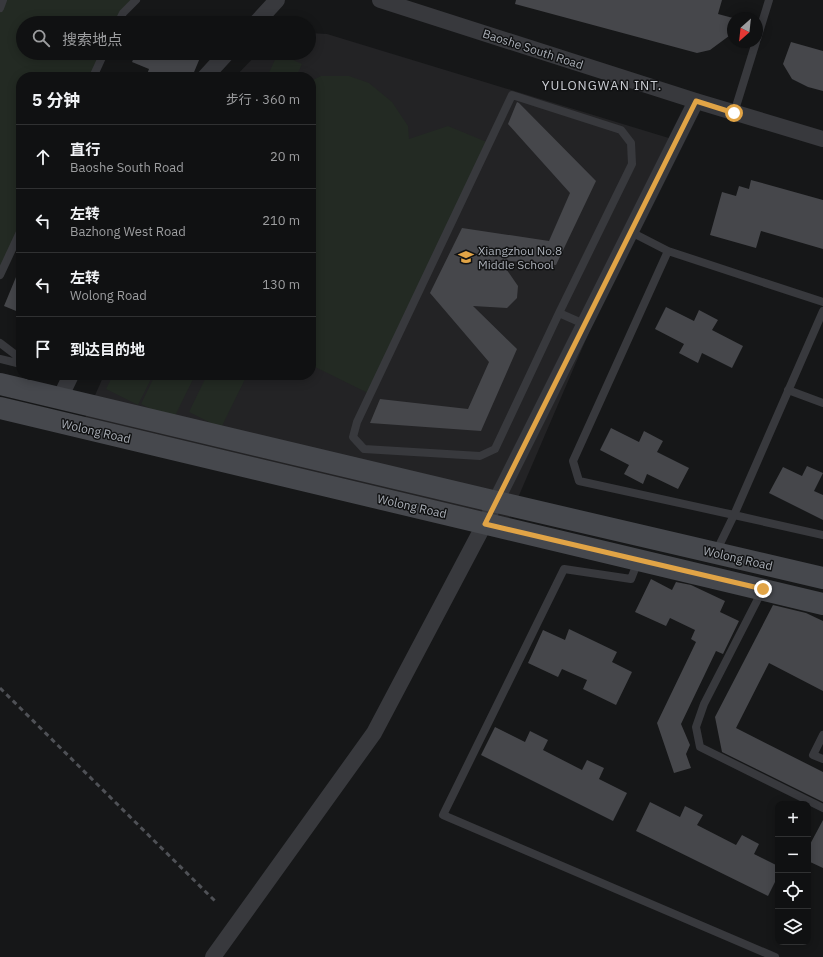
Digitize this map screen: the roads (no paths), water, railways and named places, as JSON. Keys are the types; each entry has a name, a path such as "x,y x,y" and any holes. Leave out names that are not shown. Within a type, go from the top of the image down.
{"main road":[{"name":"Wolong Road","path":"0,384 495,502 823,578"},
{"name":"Wolong Road","path":"0,408 823,604"}],"street":[{"path":"262,16 277,0"},
{"name":"Baoshe South Road","path":"380,0 734,113 823,139"},
{"path":"210,72 221,60"},
{"path":"213,957 374,733 485,524 696,101"},
{"path":"60,398 67,380"}],"lane":[{"path":"0,8 3,0"},
{"path":"122,16 136,0"},
{"path":"763,20 769,0"},
{"path":"734,113 754,48"},
{"path":"95,72 101,60"},
{"path":"512,96 621,130 631,143 632,164 559,313 495,449 480,456 364,449 353,437 357,422 512,96"},
{"path":"630,232 668,251 823,302"},
{"path":"0,275 16,241"},
{"path":"668,251 573,461 579,481 734,514 823,535"},
{"path":"716,553 823,311"},
{"path":"559,313 584,324"},
{"path":"0,343 16,355"},
{"path":"0,359 16,363"},
{"path":"788,390 823,403"},
{"path":"639,559 631,579 564,569 443,815 775,957"},
{"path":"763,589 704,704 696,727 700,747 823,808"},
{"path":"823,735 813,755 823,760"}],"railway":[{"path":"0,688 215,901"}],"place":[{"name":"Xiangzhou No.8 Middle School","path":"466,257"}],"district":[{"name":"YULONGWAN INT.","path":"602,85"}]}
